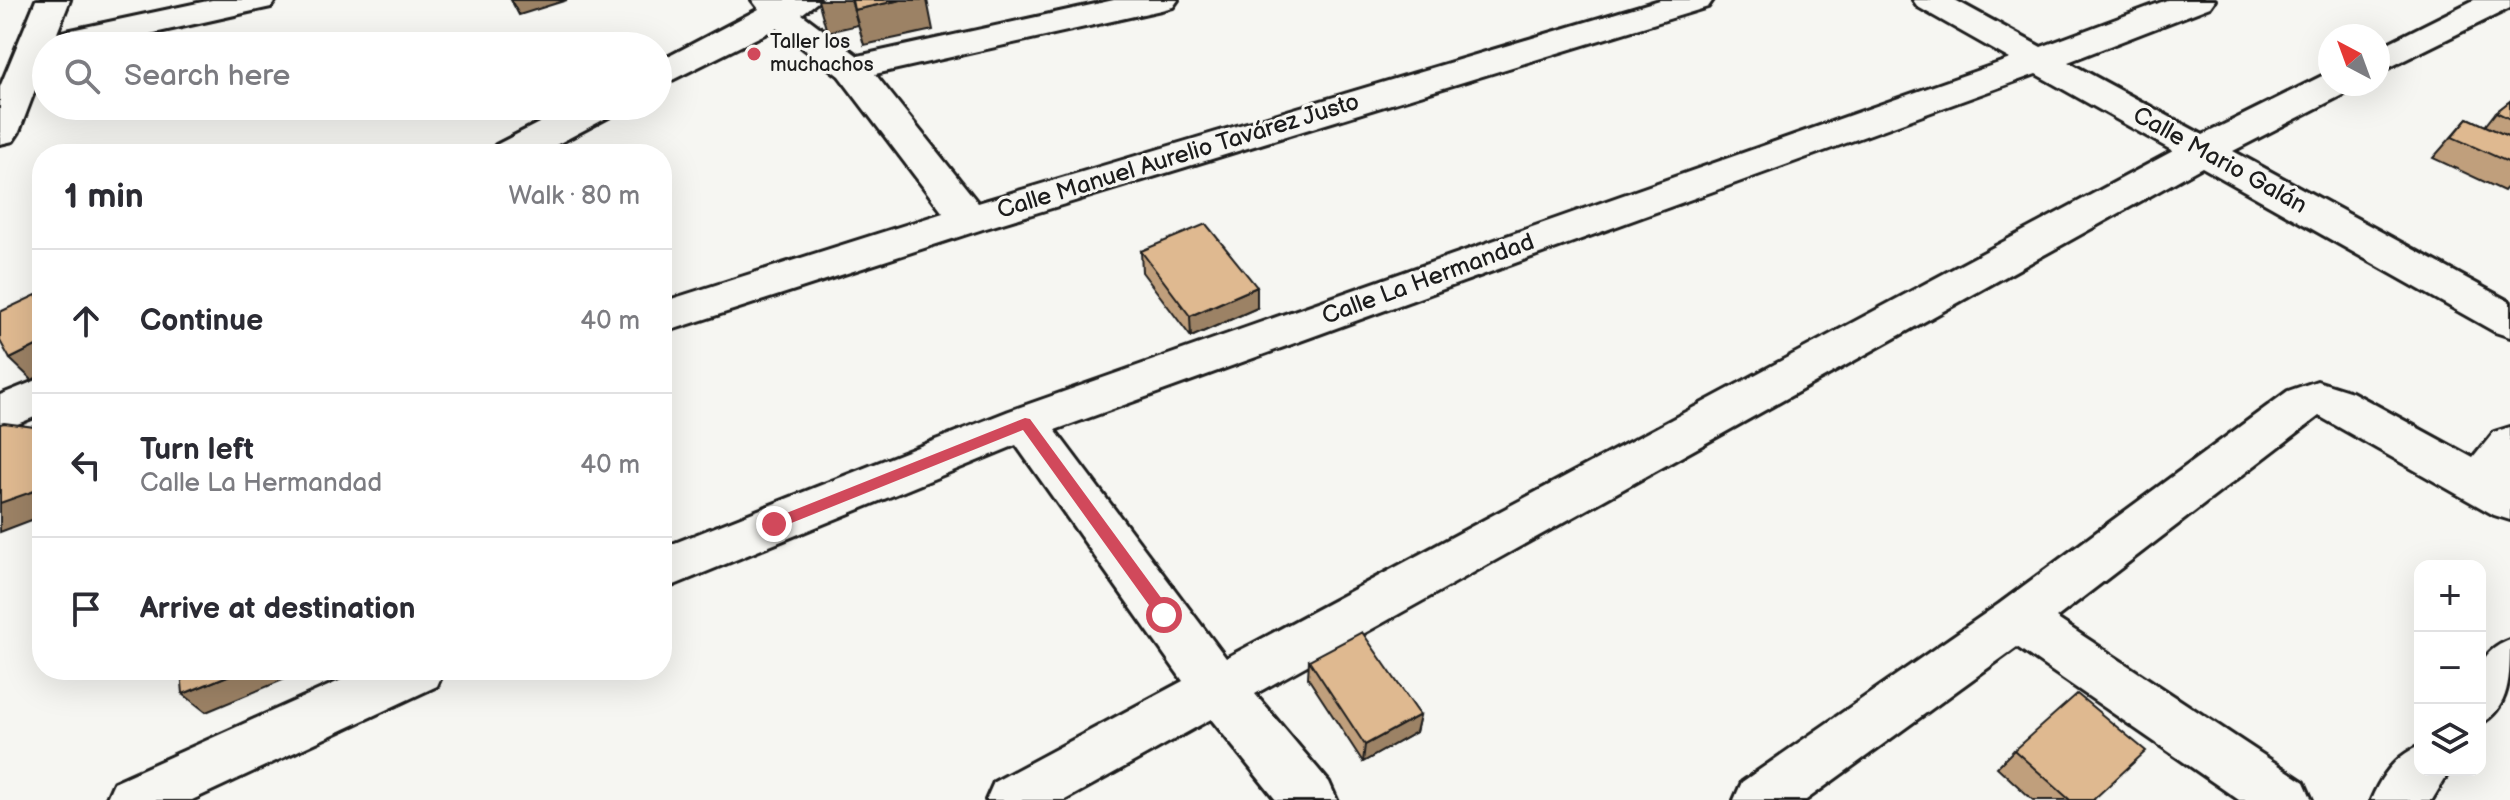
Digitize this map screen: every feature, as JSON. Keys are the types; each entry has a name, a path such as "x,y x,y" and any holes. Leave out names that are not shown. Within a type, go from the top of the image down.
{"street":[{"path":"46,32 53,0"},
{"path":"111,32 259,0"},
{"path":"852,68 1161,0"},
{"name":"Calle Manuel Aurelio Tavárez Justo","path":"672,315 969,219 1696,0"},
{"name":"Calle Mario Galán","path":"1930,0 2510,321"},
{"name":"Calle La Hermandad","path":"672,565 1025,423 2040,60 2198,0"},
{"path":"2390,56 2500,0"},
{"path":"672,68 784,4 852,68 969,219"},
{"path":"0,132 32,67"},
{"path":"1013,800 2204,150 2318,93"},
{"path":"528,144 574,120"},
{"path":"1761,800 2017,619 2304,403 2317,398 2336,404 2495,493 2510,445"},
{"path":"0,414 32,400"},
{"path":"1025,423 1217,687 1310,800"},
{"path":"2017,619 2285,800"},
{"path":"2486,693 2510,663"},
{"path":"133,800 397,680"},
{"path":"2398,800 2418,776"}],"building":[{"path":"852,0 901,0 854,10"},
{"path":"2510,101 2510,119 2496,112"},
{"path":"2468,118 2510,137 2510,163 2452,137"},
{"path":"1206,224 1257,287 1190,316 1141,251"},
{"path":"32,297 32,348 10,359 0,341 0,312"},
{"path":"0,424 32,427 32,492 0,503"},
{"path":"1362,632 1420,715 1365,745 1309,660"},
{"path":"182,680 217,680 183,694"},
{"path":"2077,694 2146,751 2093,800 2070,800 2014,750"}],"place":[{"name":"Taller los muchachos","path":"754,54"}],"route":[{"path":"774,524 1025,423 1164,615"}]}
